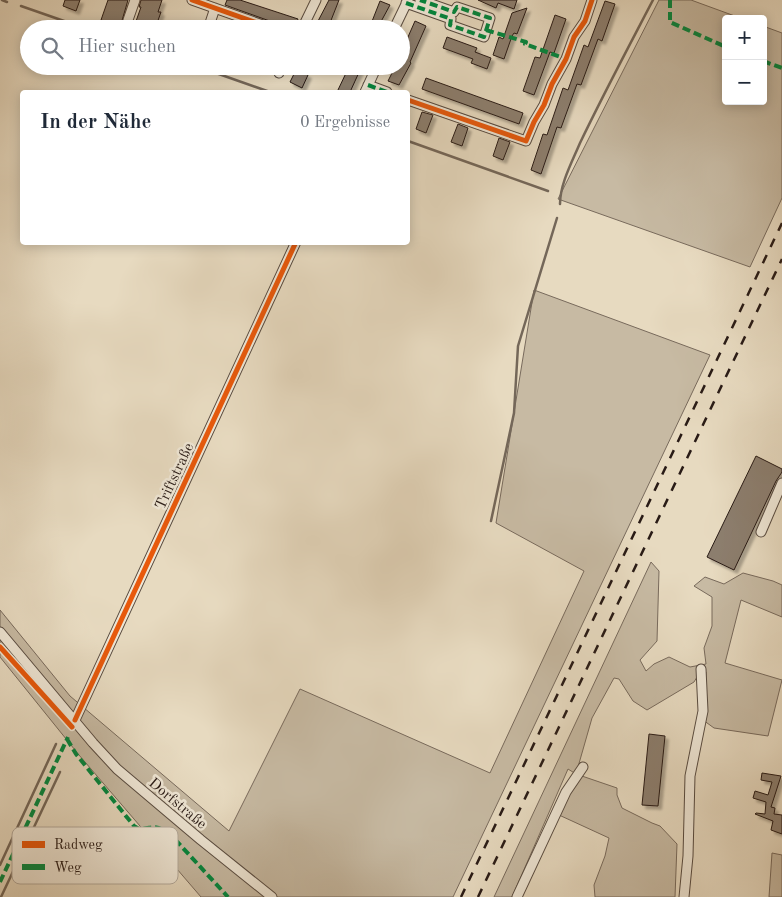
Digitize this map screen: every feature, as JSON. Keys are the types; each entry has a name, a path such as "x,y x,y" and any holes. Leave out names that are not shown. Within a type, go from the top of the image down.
{"street":[{"path":"128,20 135,0"},
{"path":"192,0 249,20"},
{"path":"306,20 316,0"},
{"path":"398,20 407,2 452,16 420,0"},
{"path":"410,101 526,141 552,84 566,59 574,37 584,21 592,0"},
{"path":"211,20 215,8"},
{"path":"367,89 373,75"},
{"name":"Triftstraße","path":"75,720 295,245"},
{"path":"761,532 782,483"},
{"name":"Dorfstraße","path":"0,632 117,769 200,840 272,897"},
{"path":"684,897 688,856 690,776 703,711 702,669"},
{"path":"517,897 566,792 583,767"}],"shaded area":[{"path":"659,0 691,0 732,15 722,15 722,105 767,105 767,27 782,33 782,198 750,267 558,199"},
{"path":"534,290 710,355 453,897 201,897 178,870 178,827 141,827 79,755 0,657 0,610 70,696 229,831 300,689 490,773 584,571 496,523"},
{"path":"651,562 659,571 657,641 640,660 646,671 654,664 669,657 690,667 706,664 704,648 712,626 712,597 694,586 705,577 724,584 743,573 782,585 782,617 741,600 725,663 782,680 768,736 714,728 703,720 706,672 700,672 694,682 647,710 633,701 619,679 614,678 592,718 576,774 568,769 512,897 494,897"},
{"path":"576,774 617,788 617,795 622,808 660,826 677,844 675,897 595,897 594,885 605,856 609,838 559,815"},
{"path":"772,853 782,855 782,897 769,897"}],"building":[{"path":"65,0 80,0 76,11 63,6"},
{"path":"108,0 128,0 122,20 101,20"},
{"path":"141,0 162,0 158,12 161,12 158,20 136,20 141,7 139,7"},
{"path":"227,0 240,0 298,19 267,20 225,5"},
{"path":"329,0 339,0 331,20 319,20"},
{"path":"478,0 517,0 514,9 498,3 496,8"},
{"path":"380,1 390,5 382,20 373,20"},
{"path":"605,1 615,4 602,41 598,39 581,85 577,84 561,128 557,127 541,174 531,170 543,134 547,135 563,88 568,90 584,45 588,47"},
{"path":"527,8 517,34 514,33 512,36 504,59 493,55 499,37 503,39 512,13"},
{"path":"555,15 566,19 554,53 550,52 534,95 523,91 535,57 540,58"},
{"path":"415,21 426,26 410,62 410,32"},
{"path":"447,37 477,48 475,52 491,58 487,69 471,63 473,59 443,48"},
{"path":"294,75 308,75 302,88 290,82"},
{"path":"345,75 358,75 351,90 338,90"},
{"path":"391,75 404,75 399,85 388,81"},
{"path":"426,78 523,113 519,124 422,89"},
{"path":"422,112 433,115 426,133 416,129"},
{"path":"458,124 468,128 462,146 451,142"},
{"path":"499,138 510,142 503,160 493,156"},
{"path":"756,456 782,469 782,472 734,570 707,557"},
{"path":"649,734 665,736 658,806 642,805"},
{"path":"762,773 781,776 771,807 775,808 774,814 782,815 782,834 771,830 773,821 755,814 765,814 766,802 753,798 755,791 768,795 772,782 761,780"}],"waterway":[{"path":"2,0 7,2"},
{"path":"560,204 564,181 580,143 653,0"},
{"path":"21,6 61,20"},
{"path":"222,75 264,90"},
{"path":"410,142 548,191"},
{"path":"491,521 514,413 518,346 557,218"},
{"path":"18,827 56,744"},
{"path":"34,827 60,772"},
{"path":"0,865 12,839"},
{"path":"1,897 12,874"}],"railway":[{"path":"461,897 782,223"},
{"path":"478,897 782,259"}],"marked path":[{"path":"406,3 451,19 450,25 484,37 490,18 457,7 454,12 420,0"},
{"path":"670,0 670,22 722,45"},
{"path":"486,30 526,42 525,44 566,59"},
{"path":"767,62 782,68"},
{"path":"368,85 382,90"},
{"path":"26,827 68,737"},
{"path":"67,739 76,754 136,827"},
{"path":"178,843 228,897"},
{"path":"0,882 12,856"}],"cycle path":[{"path":"192,0 249,20"},
{"path":"410,101 526,141 552,84 566,59 574,37 585,21 592,0"},
{"path":"75,720 295,245"},
{"path":"0,647 72,727"}]}
